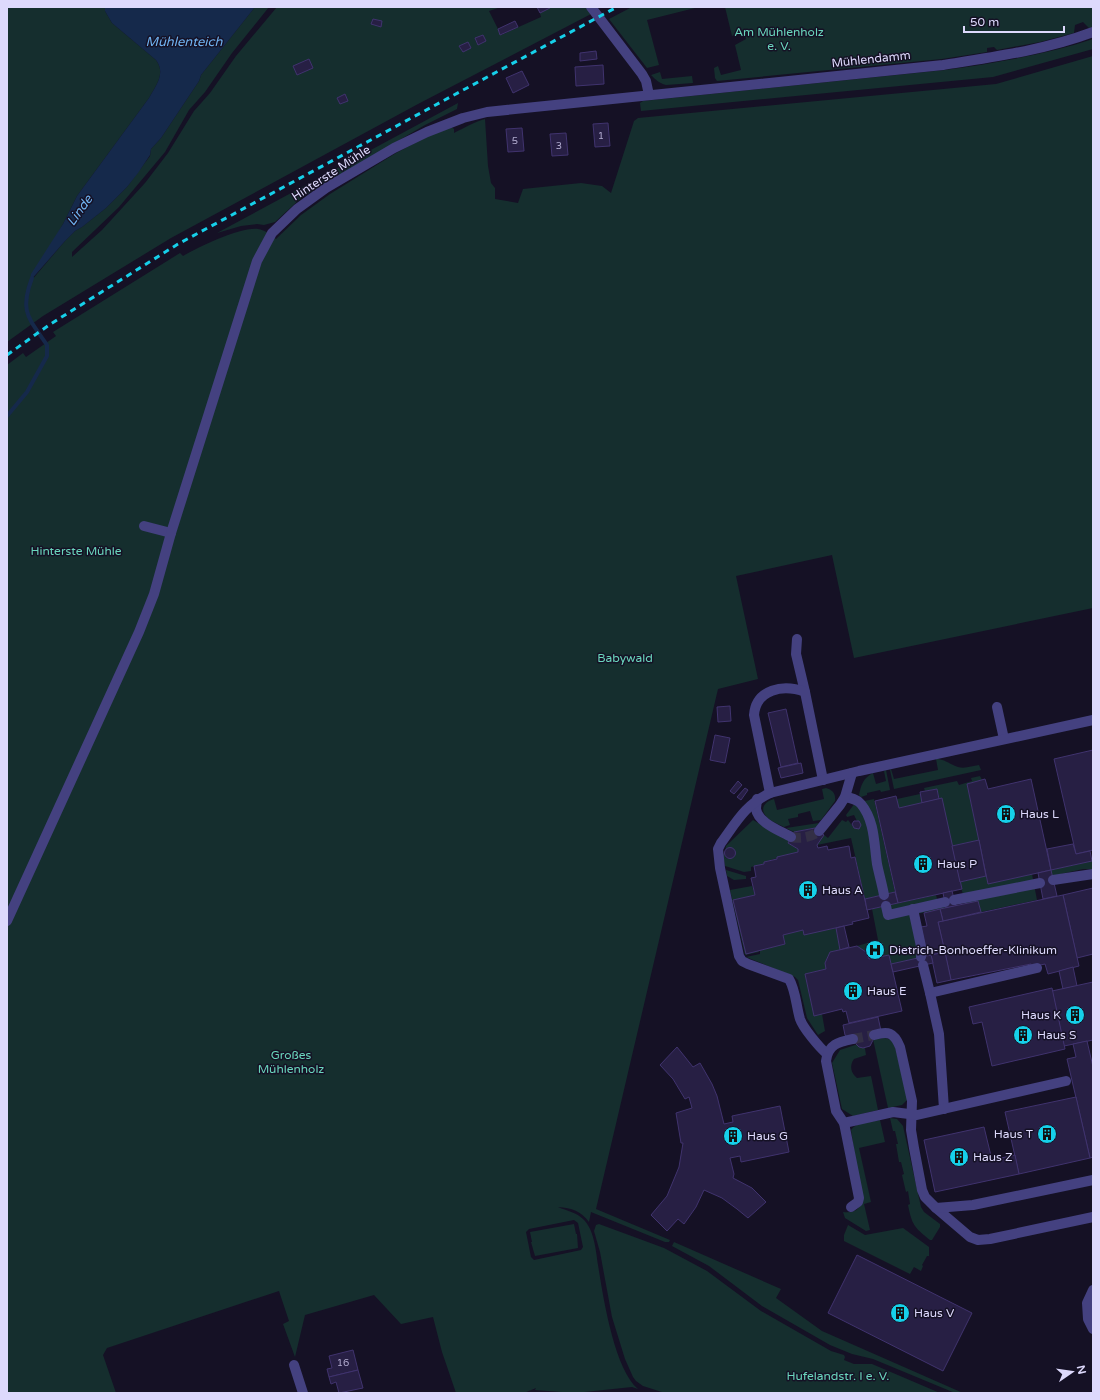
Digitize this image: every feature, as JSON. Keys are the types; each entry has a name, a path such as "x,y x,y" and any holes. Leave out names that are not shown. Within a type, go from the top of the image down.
{"street":[{"path":"591,7 642,74 646,81 649,95"},
{"name":"Mühlendamm","path":"649,95 944,65 1041,47 1093,32"},
{"name":"Hinterste Mühle","path":"7,921 139,632 154,594 171,533 256,261 272,234 297,209 326,188 394,148 427,132 463,118 499,110 649,95"},
{"path":"144,526 171,533"},
{"path":"797,639 796,654 823,780"},
{"path":"770,793 754,715 754,707 759,698 767,692 785,688 794,688 804,692"},
{"path":"998,706 1004,739"},
{"path":"827,1054 815,1041 800,1020 792,985 789,979 748,964 742,961 739,956 722,880 718,849 747,808 757,799 770,793 852,773 1093,720"},
{"path":"819,831 845,797 852,773"},
{"path":"845,797 856,800 861,804 868,816 873,830 877,864 884,894"},
{"path":"757,799 756,809 763,821 791,837"},
{"path":"1053,880 1093,874"},
{"path":"886,906 888,915 1040,883"},
{"path":"913,909 922,951 922,961 939,1034 944,1109"},
{"path":"930,993 1037,968"},
{"path":"874,1034 884,1032 893,1035 900,1046 912,1101 911,1114 914,1148 922,1190 925,1197 970,1237 978,1240 990,1239 1093,1217"},
{"path":"851,1208 858,1202 859,1198 844,1123 836,1111 826,1061 829,1049 834,1045 854,1039"},
{"path":"844,1123 893,1112 917,1115 1066,1081"},
{"path":"936,1208 973,1205 1093,1180"},
{"path":"1093,1290 1087,1302 1088,1319 1093,1329"},
{"path":"294,1365 303,1393"}],"green space":[{"path":"7,7 105,7 105,11 112,23 156,60 160,70 159,79 149,98 77,196 31,281 75,231 106,208 127,187 150,156 151,149 161,138 199,81 201,75 255,7 269,7 232,53 205,92 189,110 165,152 119,207 72,252 72,257 102,230 145,183 168,153 194,111 210,93 236,56 277,7 501,7 489,11 501,35 541,17 540,13 550,7 586,7 591,14 418,104 171,238 43,316 7,342"},
{"path":"632,7 699,7 647,20 659,65 647,68 609,19"},
{"name":"Am Mühlenholz e. V.","path":"725,7 1093,7 1093,27 1089,28 1083,22 1075,25 1074,33 1040,42 997,50 994,47 987,48 987,52 942,59 717,81 715,78 714,68 718,66 721,75 741,70 735,45 746,39 743,31 732,36"},
{"path":"1093,39 1093,49 993,77 641,111 640,103 643,101 945,70 1020,58 1057,50"},
{"name":"Großes Mühlenholz","path":"1093,56 1093,608 854,658 832,555 736,576 758,679 718,689 596,1209 670,1240 669,1242 665,1242 591,1212 589,1222 583,1215 576,1211 558,1207 574,1213 587,1223 590,1228 595,1246 607,1313 616,1349 622,1366 638,1389 632,1387 575,1393 535,1390 536,1388 524,1393 456,1393 442,1352 433,1317 401,1324 374,1295 305,1315 295,1357 283,1324 289,1321 279,1291 107,1348 103,1355 116,1393 7,1393 7,365 23,353 26,357 56,336 53,332 180,253 183,256 220,238 250,229 263,230 276,239 301,215 330,194 396,153 428,136 451,127 454,129 454,133 473,123 485,119 488,166 491,183 495,188 495,199 518,203 523,189 581,183 602,186 611,193 634,121 638,118 996,84","holes":["574,1220 578,1223 583,1247 581,1250 534,1260 531,1257 526,1232 529,1229"]},
{"path":"660,72 662,79 692,76 693,83 666,85 651,75"},
{"path":"458,103 457,109 425,125 300,199 275,222 264,225 257,224 241,226 217,233"},
{"path":"936,759 961,768 979,765 981,770 894,789 891,769 894,779 938,770"},
{"path":"886,770 890,790 881,792 880,790 867,793 867,795 861,797 859,795 863,782 873,773 876,784 886,781 884,771"},
{"path":"980,776 982,780 967,784 979,840 952,846 937,789 925,791 924,788 957,781 959,785 972,781 971,778"},
{"path":"826,788 834,793 835,801 821,820 813,821 810,811 798,814 798,817 788,819 790,825 784,827 774,822 764,813 764,805 774,799 777,810 824,799 822,789"},
{"path":"920,794 922,803 899,808 897,799"},
{"path":"874,799 895,892 865,899 851,838 817,845 824,835 828,838 842,820 846,822 848,820 854,828 859,828 861,825 854,815 847,817 846,815 855,803"},
{"path":"753,820 789,841 788,843 798,849 798,852 751,867 751,871 744,872 725,866 724,853 726,858 730,859 734,857 735,853 733,849 730,848 725,852 726,846"},
{"path":"819,823 815,828 794,832 786,828"},
{"path":"1092,861 1093,869 1083,869 1052,876 1051,870"},
{"path":"726,870 746,876 746,879 734,880 727,876"},
{"path":"1032,874 1037,900 981,912 978,901 965,904 960,882 986,876 988,884"},
{"path":"752,886 755,895 734,900 759,952 745,955 730,890"},
{"path":"936,895 939,906 946,905 946,908 912,915 919,958 891,964 889,955 869,959 866,952 857,946 878,940 872,909"},
{"path":"836,928 840,950 830,952 825,963 826,969 805,974 814,1015 822,1014 825,1031 818,1035 807,1018 798,980 795,977 746,957 760,954 760,950 785,944 783,935 803,930 804,934"},
{"path":"885,1038 894,1043 908,1099 902,1105 888,1108 873,1039"},
{"path":"864,1042 866,1055 854,1059 851,1069 857,1078 871,1076 878,1110 853,1116 842,1109 832,1063 840,1050"},
{"path":"890,1118 897,1119 903,1126 921,1207 924,1212 940,1224 940,1227 932,1240 920,1232 912,1221 908,1205 910,1204 908,1191 906,1192 902,1175 904,1174 901,1162 899,1162 896,1144 898,1144"},
{"path":"880,1120 885,1142 859,1148 871,1202 864,1204 870,1230 866,1231 845,1218 843,1212 855,1211 859,1208 862,1202 851,1130 856,1125"},
{"path":"574,1224 577,1234 578,1248 535,1256 530,1232"},
{"name":"Hufelandstr. I e. V.","path":"599,1224 664,1248 707,1271 761,1311 831,1351 844,1355 844,1360 854,1364 872,1364 940,1393 665,1393 643,1386 633,1377 625,1359 612,1317 600,1252 594,1231 596,1225"},
{"path":"848,1225 865,1235 903,1228 929,1247 929,1256 927,1256 922,1265 921,1271 914,1267 910,1274 844,1241 844,1235"},
{"path":"674,1242 781,1289 776,1298 822,1331 963,1393 955,1393 873,1359 852,1354 830,1345 762,1306 709,1266 672,1246"}],"water":[{"name":"Mühlenteich","path":"105,7 255,7 201,75 199,81 161,138 151,149 150,155 127,187 106,208 75,231 30,281 31,274 63,224 77,196 149,98 159,79 160,70 156,60 112,23 105,11"}],"building":[{"path":"537,7 550,7 550,8 540,13"},
{"path":"373,19 382,21 381,27 371,24"},
{"path":"515,21 518,27 500,35 498,29"},
{"path":"483,35 486,41 478,45 475,38"},
{"path":"468,42 471,48 463,52 459,46"},
{"path":"596,51 597,59 580,61 580,53"},
{"path":"309,59 313,68 297,75 293,66"},
{"path":"603,65 604,84 576,86 575,67"},
{"path":"522,71 529,85 513,93 506,78"},
{"path":"345,94 348,101 340,104 337,98"},
{"path":"608,123 610,146 595,147 593,124"},
{"path":"522,128 524,151 508,152 506,129"},
{"path":"566,133 568,155 552,156 550,134"},
{"path":"730,706 731,721 718,722 717,707"},
{"path":"786,709 798,763 781,767 768,713"},
{"path":"715,735 730,738 725,763 710,760"},
{"path":"1093,750 1093,850 1076,854 1054,759"},
{"path":"801,763 803,773 781,778 778,768"},
{"name":"Haus L","path":"985,779 988,789 1031,779 1051,870 988,884 967,784"},
{"path":"738,781 742,785 734,794 730,791"},
{"path":"745,788 748,790 741,800 737,797"},
{"path":"937,789 939,799 922,803 920,792"},
{"name":"Haus P","path":"896,796 899,808 942,798 962,889 898,903 875,801"},
{"path":"854,821 859,821 861,825 859,829 854,828 852,824"},
{"name":"Haus A","path":"815,828 824,835 817,845 818,848 827,846 828,850 849,846 851,858 855,857 869,918 852,922 853,924 804,935 803,930 783,935 785,944 746,954 733,900 755,895 751,878 756,877 754,866 777,859 777,857 798,852 798,849 788,843 794,832"},
{"path":"979,840 986,876 960,882 952,846"},
{"path":"1073,844 1076,854 1090,851 1092,861 1051,870 1047,849"},
{"path":"728,848 732,848 734,849 734,857 728,858 725,855 725,851"},
{"path":"1051,870 1057,896 1043,899 1038,873"},
{"path":"1093,888 1093,954 1077,958 1063,895"},
{"path":"952,891 956,906 946,908 943,893"},
{"path":"895,892 898,903 867,910 865,899"},
{"path":"1063,895 1079,966 1048,974 1045,964 1031,967 1031,964 951,980 938,922"},
{"path":"978,901 981,912 943,921 940,909"},
{"path":"940,909 943,921 938,922 945,952 927,956 921,927 927,926 924,913"},
{"path":"844,926 849,947 840,950 836,928"},
{"name":"Haus E","path":"857,946 866,952 869,959 889,955 902,1011 849,1023 846,1011 843,1012 842,1009 814,1016 805,974 826,969 825,963 830,952"},
{"path":"945,952 951,980 937,983 931,955"},
{"path":"931,955 933,963 893,972 891,964"},
{"path":"1073,967 1077,986 1063,989 1059,971"},
{"name":"Haus K","path":"1093,982 1093,1040 1064,1046 1052,991"},
{"name":"Haus S","path":"1052,988 1065,1049 992,1066 982,1022 973,1024 969,1007"},
{"path":"878,1017 881,1031 874,1038 870,1046 863,1048 859,1047 853,1037 849,1038 845,1035 843,1025"},
{"path":"1087,1041 1093,1067 1093,1157 1090,1158 1067,1059 1076,1057 1073,1044"},
{"name":"Haus G","path":"677,1047 693,1067 700,1063 717,1096 724,1124 733,1122 732,1116 780,1106 789,1152 741,1162 740,1156 730,1158 734,1174 733,1178 752,1188 766,1202 748,1218 722,1198 704,1190 696,1207 684,1224 678,1219 667,1231 651,1215 667,1196 679,1167 683,1143 681,1143 676,1113 692,1108 689,1097 685,1099 673,1079 660,1065"},
{"name":"Haus T","path":"1076,1097 1090,1158 1019,1174 1005,1112"},
{"name":"Haus Z","path":"984,1127 992,1160 1015,1155 1019,1174 935,1192 924,1140"},
{"name":"Haus V","path":"857,1255 972,1313 943,1371 828,1313"},
{"path":"353,1350 358,1370 329,1377 327,1369 332,1368 329,1356"},
{"path":"358,1370 363,1388 339,1393 336,1382 331,1384 329,1377"}],"waterway":[{"name":"Linde","path":"7,416 27,392 47,356 47,345 31,321 26,307 26,299 32,278"}],"tunnel":[{"path":"791,837 806,837 819,831"},
{"path":"853,1039 874,1035"}],"railway":[{"path":"7,355 49,325 178,244 617,7"}],"place":[{"name":"Haus L","path":"1006,814"},
{"name":"Haus P","path":"923,864"},
{"name":"Haus A","path":"808,890"},
{"name":"Dietrich-Bonhoeffer-Klinikum","path":"875,950"},
{"name":"Haus E","path":"853,991"},
{"name":"Haus K","path":"1075,1015"},
{"name":"Haus S","path":"1023,1035"},
{"name":"Haus T","path":"1047,1134"},
{"name":"Haus G","path":"733,1136"},
{"name":"Haus Z","path":"959,1157"},
{"name":"Haus V","path":"900,1313"}],"park label":[{"name":"Babywald","path":"625,658"}]}
